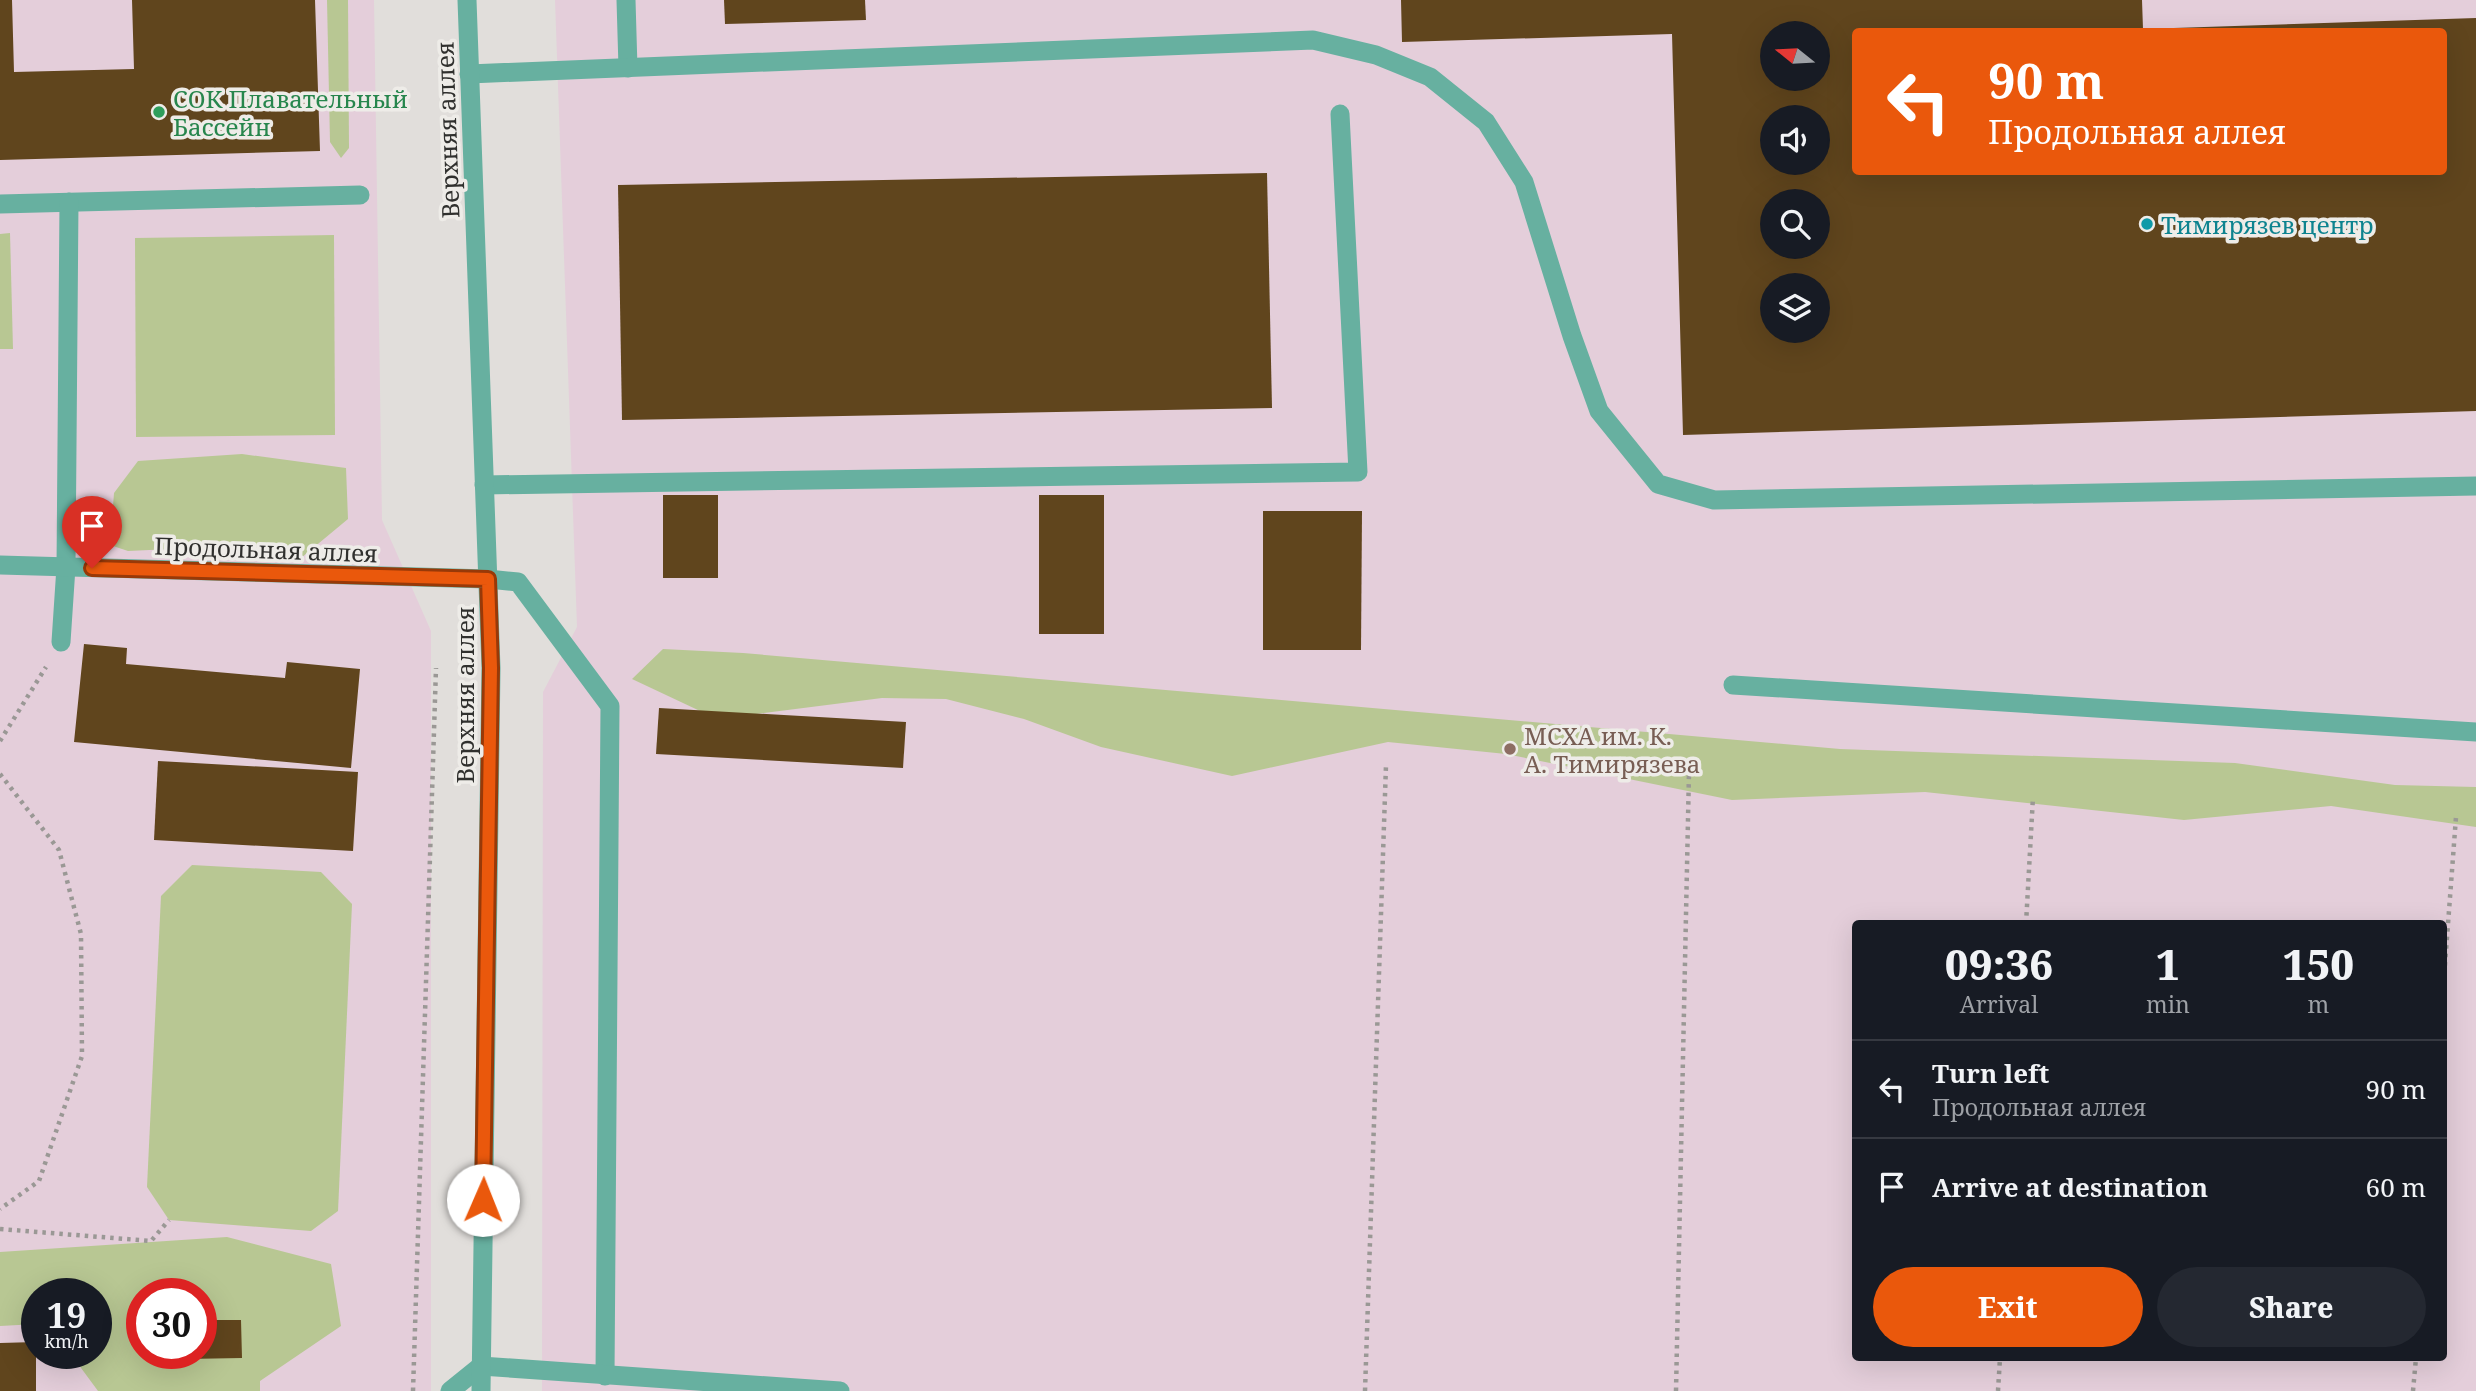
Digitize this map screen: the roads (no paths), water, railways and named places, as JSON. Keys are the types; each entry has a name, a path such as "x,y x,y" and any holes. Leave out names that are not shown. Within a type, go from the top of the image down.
{"street":[{"name":"Верхняя аллея","path":"467,0 491,668 481,1391"},
{"path":"626,0 628,68"},
{"path":"469,74 1313,40 1376,55 1430,77 1486,122 1524,182 1572,336 1599,411 1658,484 1714,500 2476,486"},
{"path":"484,485 1358,472 1340,114"},
{"path":"0,204 360,195"},
{"path":"61,642 66,567 69,202"},
{"name":"Продольная аллея","path":"0,565 517,582 610,706 605,1376"},
{"path":"1732,685 2476,732"},
{"path":"450,1391 481,1366 841,1391"}],"place":[{"name":"СОК Плавательный Бассейн","path":"159,112"},
{"name":"Тимирязев центр","path":"2147,224"},
{"name":"МСХА им. К. А. Тимирязева","path":"1510,749"}]}
